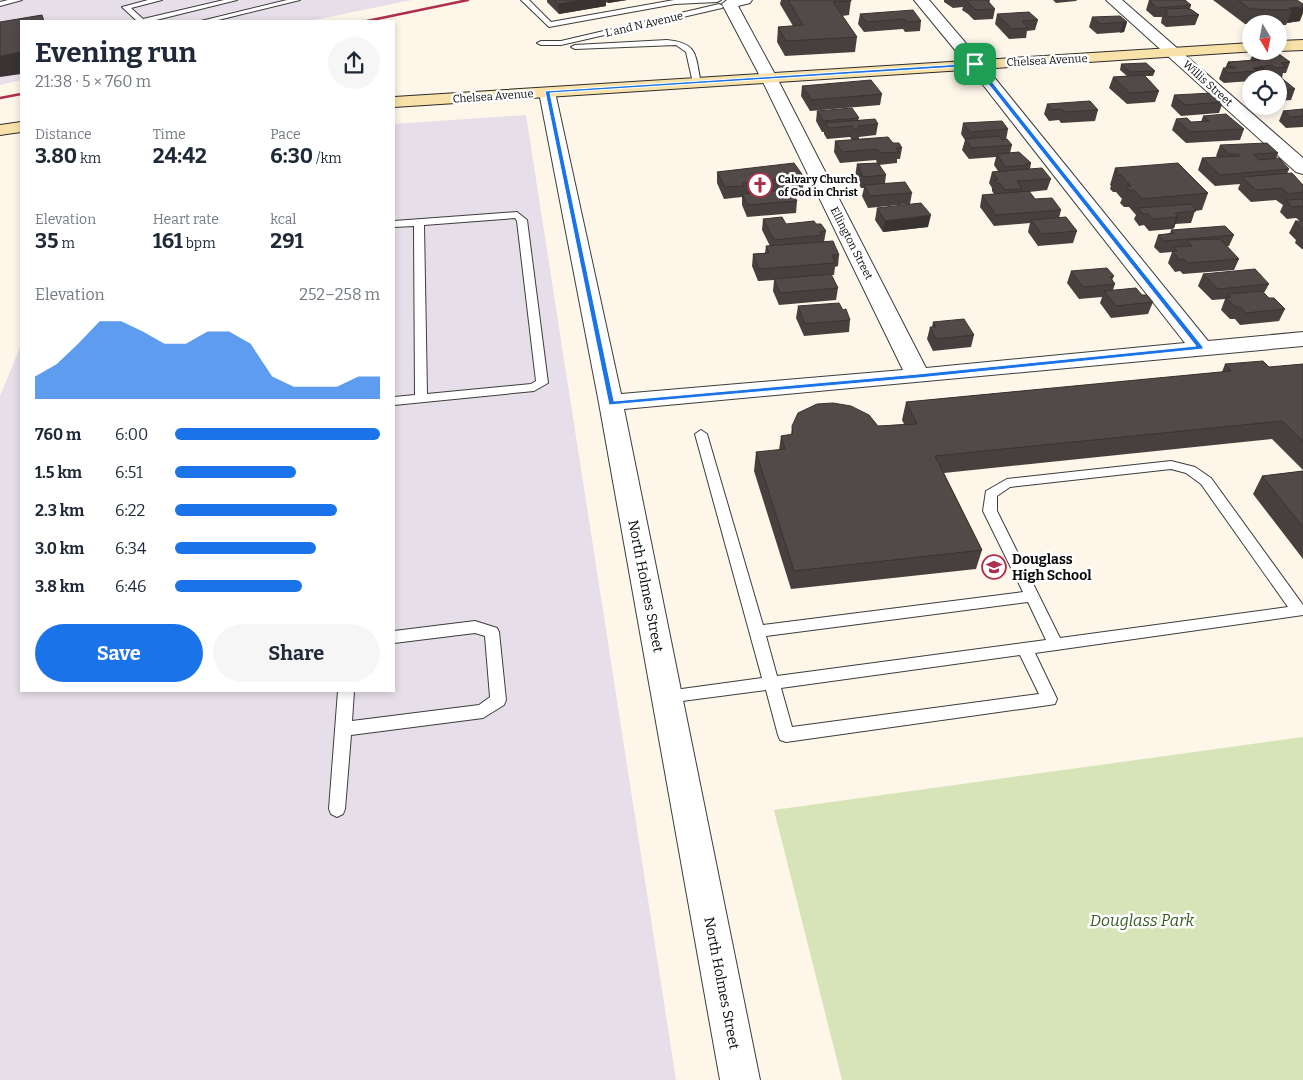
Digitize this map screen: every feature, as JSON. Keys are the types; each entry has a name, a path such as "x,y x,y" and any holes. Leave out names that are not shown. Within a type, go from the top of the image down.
{"main road":[{"path":"1288,46 1303,45"},
{"name":"Chelsea Avenue","path":"395,102 1242,48"},
{"path":"0,130 20,127"}],"street":[{"path":"921,0 975,64 1201,348"},
{"name":"Willis Street","path":"1113,0 1303,168"},
{"name":"Ellington Street","path":"728,1 769,78 918,376"},
{"name":"North Holmes Street","path":"547,92 611,403 740,1080"},
{"path":"611,403 1303,339"}],"lane":[{"path":"0,4 18,0"},
{"path":"141,20 124,6 158,0"},
{"path":"146,20 233,0"},
{"path":"266,0 273,5"},
{"path":"210,20 296,0"},
{"path":"525,0 549,25 674,1 728,1"},
{"name":"L and N Avenue","path":"541,43 561,43 728,1"},
{"path":"575,48 633,43 678,43 688,48 690,52 697,83"},
{"path":"395,224 517,215 522,220 542,383 534,386 395,401"},
{"path":"419,223 421,398"},
{"path":"701,434 786,735 1049,699 1025,648"},
{"path":"667,697 1299,611 1206,481 1190,470 1171,465 1007,483 991,494 990,512 1056,644"},
{"path":"757,630 1032,596"},
{"path":"343,729 483,711 498,700 492,632 475,628 395,637"},
{"path":"337,809 346,692"}],"shaded area":[{"path":"0,0 412,0 314,20 20,20 20,80 0,85"},
{"path":"526,115 676,1080 0,1080 0,396 20,347 20,692 395,692 395,124"}],"green space":[{"name":"Douglass Park","path":"1303,737 1303,1080 842,1080 774,810"}],"building":[{"path":"554,0 583,0 558,4"},
{"path":"788,0 851,0 833,2 857,37 786,41 778,27 803,25"},
{"path":"964,0 987,0 995,9 976,10"},
{"path":"1149,0 1185,0 1191,5 1157,8"},
{"path":"1238,0 1297,0 1303,4 1303,7 1289,8 1292,10 1250,9"},
{"path":"1186,8 1199,15 1170,17 1165,13 1168,12 1165,9"},
{"path":"913,10 921,21 907,22 905,19 866,22 860,14"},
{"path":"1029,12 1038,20 1022,21 1028,28 1012,29 997,14"},
{"path":"42,15 44,20 20,20 20,52 0,56 0,22"},
{"path":"1120,16 1127,22 1100,24 1092,17"},
{"path":"1287,60 1290,62 1281,63 1286,67 1275,68 1272,65 1253,68 1256,70 1228,73 1223,68 1236,68 1227,64 1231,63 1228,62"},
{"path":"1146,63 1155,71 1130,72 1121,64"},
{"path":"1144,75 1159,91 1130,93 1113,77"},
{"path":"871,80 882,94 812,100 802,86"},
{"path":"1287,82 1295,89 1287,90"},
{"path":"1212,93 1223,102 1185,105 1174,95"},
{"path":"1090,101 1098,110 1064,112 1062,109 1052,110 1047,104"},
{"path":"852,108 859,118 823,121 817,111"},
{"path":"1303,109 1303,116 1291,117 1287,114 1287,111"},
{"path":"1226,114 1244,129 1190,132 1176,119 1187,118 1191,122 1209,121 1203,116"},
{"path":"875,119 878,124 858,126 860,129 854,129 852,126 829,128 825,123"},
{"path":"1002,121 1008,129 970,132 963,123"},
{"path":"999,136 1002,140 1007,139 1012,145 972,148 965,139"},
{"path":"888,137 893,143 899,143 902,148 896,148 899,152 880,153 877,149 842,152 835,141"},
{"path":"1267,143 1278,153 1253,154 1259,160 1279,158 1289,169 1220,175 1202,158 1240,156 1238,154 1229,154 1220,145"},
{"path":"1019,152 1031,163 1005,167 997,154"},
{"path":"794,163 804,177 743,183 744,186 725,187 717,172"},
{"path":"878,163 886,175 863,177 857,164"},
{"path":"1178,163 1208,193 1142,199 1134,190 1130,191 1126,186 1131,186 1121,175 1115,172 1118,172 1115,168"},
{"path":"1042,168 1051,179 1017,181 1022,189 1005,190 1000,183 996,183 994,180 998,180 992,172"},
{"path":"1292,173 1303,185 1303,192 1288,194 1282,188 1256,190 1242,177"},
{"path":"905,182 912,193 870,196 864,185"},
{"path":"791,190 797,201 748,205 742,194 767,191"},
{"path":"1029,191 1035,199 1052,198 1061,210 996,215 982,195"},
{"path":"1303,199 1303,208 1301,206 1293,207 1285,200"},
{"path":"921,203 931,215 885,221 877,208"},
{"path":"1191,204 1196,211 1175,213 1178,217 1153,219 1148,214 1143,214 1138,208"},
{"path":"782,217 786,224 814,221 816,224 821,224 826,231 820,232 822,235 774,240 763,219"},
{"path":"1066,217 1077,231 1042,234 1031,220"},
{"path":"1295,221 1303,221 1303,229"},
{"path":"1225,226 1234,235 1164,241 1158,235 1174,233 1171,230"},
{"path":"1220,239 1239,259 1188,263 1184,259 1180,260 1172,251 1177,251 1174,247 1192,246 1186,240"},
{"path":"833,241 839,255 832,255 835,263 759,269 753,254 769,253 766,246"},
{"path":"1107,268 1114,276 1110,277 1115,284 1083,287 1071,271"},
{"path":"1255,269 1269,284 1218,289 1203,274"},
{"path":"831,274 838,288 780,293 774,279"},
{"path":"1136,288 1142,295 1147,295 1153,302 1116,306 1104,291"},
{"path":"1262,291 1269,298 1274,298 1285,309 1246,313 1226,298 1231,297 1228,294"},
{"path":"839,303 843,310 846,309 850,320 805,324 798,306"},
{"path":"964,319 974,335 936,339 930,327 936,327 933,322"},
{"path":"1263,361 1269,367 1303,364 1303,441 1282,421 935,456 982,550 794,571 756,452 785,449 781,436 793,434 792,426 798,413 817,404 833,403 851,406 869,415 878,426 917,424 906,402 1231,371 1225,364"},
{"path":"1303,471 1303,527 1262,476"}],"railway":[{"path":"372,20 468,0"},
{"path":"0,98 20,94"}],"place":[{"name":"Calvary Church of God in Christ","path":"760,185"},
{"name":"Douglass High School","path":"994,567"}],"route":[{"path":"975,64 1201,348 918,376 611,403 547,92 975,64"}]}
